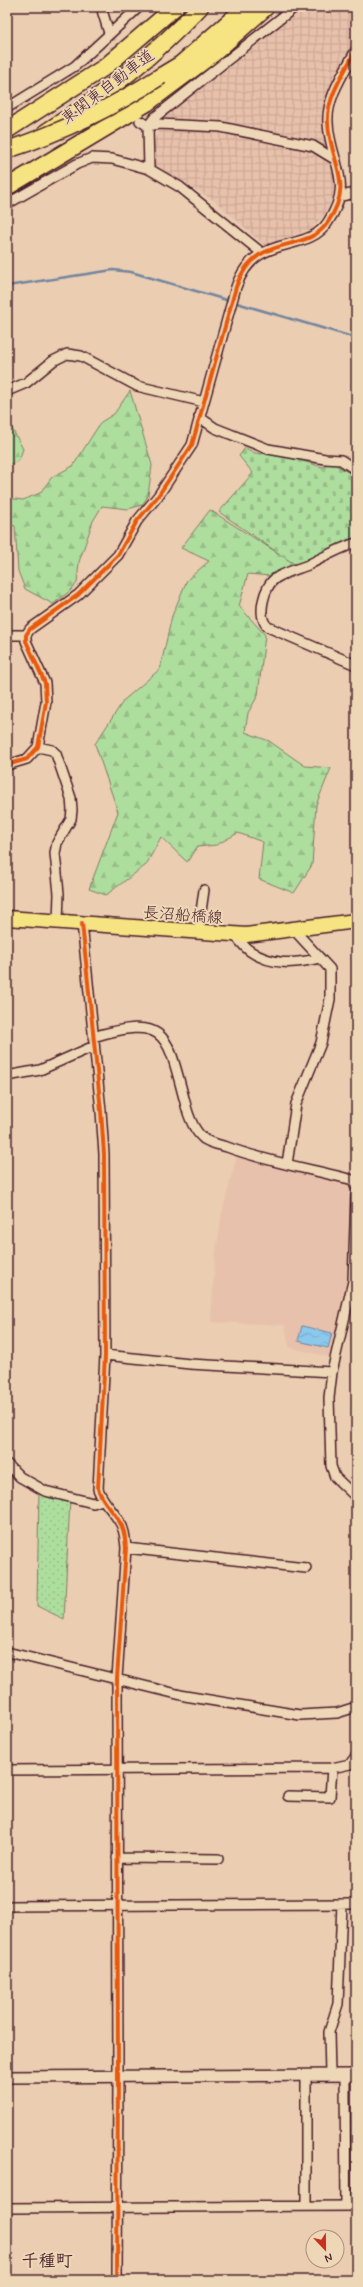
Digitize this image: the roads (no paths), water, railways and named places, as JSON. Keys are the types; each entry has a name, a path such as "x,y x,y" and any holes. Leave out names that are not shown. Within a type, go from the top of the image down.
{"highway":[{"name":"東関東自動車道","path":"7,130 105,66 175,7"},
{"name":"東関東自動車道","path":"7,156 50,129 116,82 168,38 200,7"},
{"path":"7,150 75,125 104,111 180,64 246,7"},
{"path":"7,187 147,103 214,53 266,7"}],"main road":[{"name":"長沼船橋線","path":"7,918 235,935 294,930 356,921"}],"street":[{"path":"101,7 110,33"},
{"path":"7,108 75,66 139,7"},
{"path":"144,123 155,117 294,7"},
{"path":"26,635 30,628 78,595 118,555 137,521 158,496 186,456 204,402 240,277 250,261 262,253 313,236 328,222 341,196 341,178 328,122 330,105 356,50"},
{"path":"144,123 222,127 313,146 336,160"},
{"path":"144,123 149,169"},
{"path":"7,204 77,164 92,158 112,159 149,169 180,187 262,253"},
{"path":"341,196 356,193"},
{"path":"7,391 26,383 53,361 67,354 81,356 137,386 204,402"},
{"path":"199,417 215,428 268,448 325,459 341,460 356,470"},
{"path":"356,543 335,550 310,564 276,578 270,583 261,610 264,624 268,627 356,665"},
{"path":"7,636 26,635"},
{"path":"7,765 27,759 38,747 46,689 26,635"},
{"path":"38,747 52,750 56,754 72,798 71,819 60,835 56,853 59,894 58,921"},
{"path":"198,933 204,890"},
{"path":"82,923 104,1154 105,1355 98,1489 102,1500 119,1521 125,1535 126,1548 117,1678 117,2280"},
{"path":"287,1164 296,1104 322,1042 330,999 330,969 294,930"},
{"path":"235,935 249,951 278,962 301,962 320,958"},
{"path":"7,1076 40,1070 93,1041 135,1027 150,1028 160,1034 171,1050 187,1111 195,1129 205,1140 241,1152 353,1180 356,1187"},
{"path":"356,1196 353,1281 332,1372 329,1398 331,1466 335,1477 356,1497"},
{"path":"105,1355 190,1364 332,1372"},
{"path":"7,1464 20,1477 45,1491 93,1503 102,1500"},
{"path":"126,1548 306,1568"},
{"path":"7,1652 185,1696 300,1715 337,1713 356,1707"},
{"path":"7,1770 332,1768 350,1764 356,1756"},
{"path":"288,1796 330,1797 332,1768"},
{"path":"117,1858 218,1859"},
{"path":"330,2075 329,2032 338,2004 342,1904"},
{"path":"7,1906 356,1904"},
{"path":"306,2075 306,2206"},
{"path":"7,2077 351,2075 346,2206"},
{"path":"7,2208 117,2206 356,2206"}],"water":[{"path":"302,1326 332,1333 328,1348 298,1341"}],"waterway":[{"path":"7,286 113,270 131,272 356,338"}],"tunnel":[{"path":"109,33 132,97"}],"district":[{"name":"千種町","path":"47,2260"}]}
